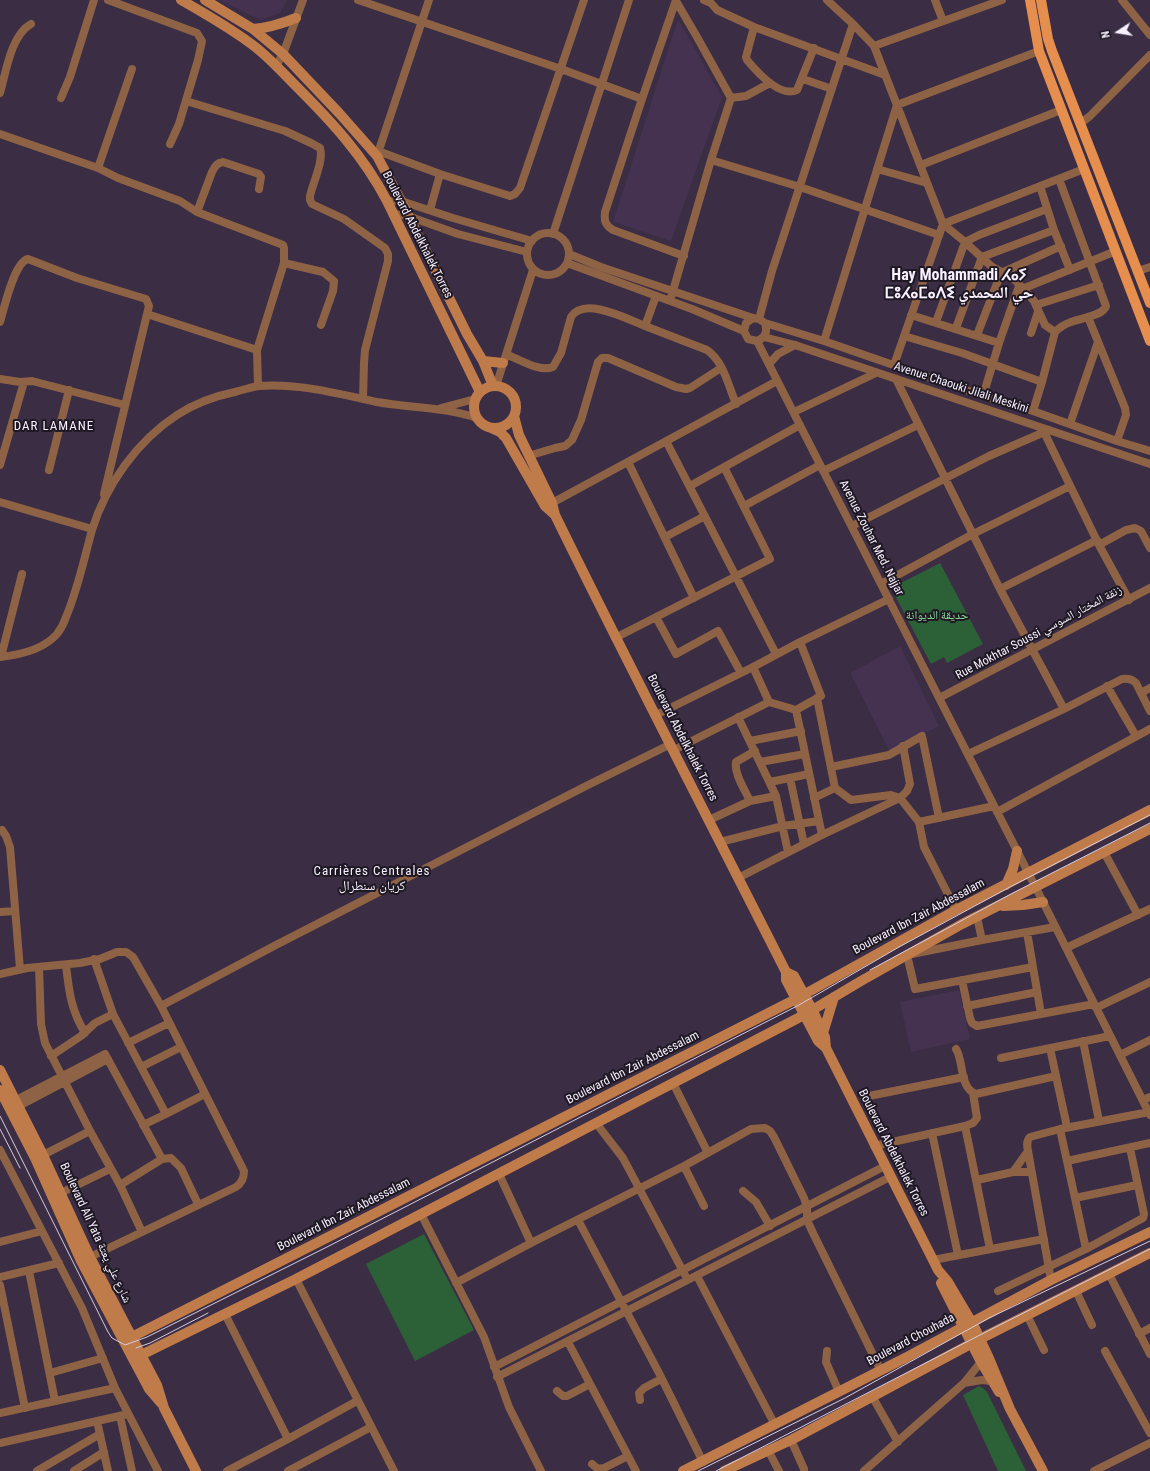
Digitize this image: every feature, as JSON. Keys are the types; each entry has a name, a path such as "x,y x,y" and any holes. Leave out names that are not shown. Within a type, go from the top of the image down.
{"main road":[{"path":"1030,0 1039,50 1150,341"},
{"path":"1041,0 1048,39 1052,51 1150,303"}],"street":[{"path":"60,98 70,77 94,0"},
{"path":"108,0 197,33 200,36 202,41 201,49 179,124 170,144"},
{"path":"128,0 135,10"},
{"name":"Boulevard Abdelkhalek Torres","path":"181,0 213,18 251,44 276,66 332,122 354,148 372,174 387,201 444,315 477,395"},
{"name":"Boulevard Abdelkhalek Torres","path":"205,0 253,29 283,54 378,154 467,334 497,386"},
{"path":"276,66 283,54 303,0"},
{"path":"358,0 561,69 642,99"},
{"path":"429,0 378,154 510,196 515,194 520,188 584,0"},
{"path":"551,233 599,83 623,0"},
{"path":"599,83 629,0"},
{"path":"827,0 874,46 943,224 991,266 1012,278 1037,309 1045,325 1055,332"},
{"path":"935,0 943,21"},
{"path":"874,46 1002,0"},
{"path":"1122,0 1150,35"},
{"path":"670,301 711,160 731,98 698,37 676,1"},
{"path":"676,1 642,99 604,221 607,226 613,230 684,256"},
{"path":"709,1 717,10 754,27 885,75"},
{"path":"253,29 268,28 283,24 296,18"},
{"path":"0,93 14,44 22,30 31,24"},
{"path":"759,320 772,271 853,24"},
{"path":"754,27 746,60 770,83 786,92 797,90 803,79 814,48"},
{"path":"897,105 1039,50"},
{"path":"1081,123 1090,116 1150,56"},
{"path":"98,168 132,69"},
{"path":"803,79 832,89"},
{"path":"731,98 746,96 770,83"},
{"path":"186,101 285,131 320,148 322,154 310,196 312,204 344,219 385,248 388,254 388,261 365,350 364,399"},
{"path":"824,342 897,105"},
{"path":"921,165 1061,110"},
{"path":"0,134 98,168 118,178 180,201 197,212 282,245 284,248 284,262 257,350 258,386"},
{"path":"711,160 800,187 939,236"},
{"path":"197,212 212,172 215,166 219,163 223,162 260,174 259,189"},
{"path":"877,169 927,183"},
{"path":"943,224 1084,169"},
{"path":"430,210 440,174"},
{"path":"1033,411 1055,332 1067,324 1098,314 1106,308 1106,303 1059,179"},
{"path":"1040,186 1054,230 1070,270"},
{"path":"387,201 401,201 532,241"},
{"path":"936,322 965,242 1047,208"},
{"path":"393,214 408,216 458,234 527,252"},
{"path":"894,365 943,224"},
{"path":"956,328 982,257 1054,230"},
{"path":"551,233 560,237 564,241 568,247 569,254 567,263 563,269 551,275 544,275 535,271 528,262 527,252 536,236 551,233"},
{"path":"977,335 1001,273 1061,246"},
{"path":"1020,287 1070,270 1116,251"},
{"name":"Avenue Chaouki Jilali Meskini","path":"569,254 601,267 674,290 983,396 1033,411 1150,451"},
{"path":"0,322 14,276 21,263 28,259 77,278 146,299 148,306 100,508 92,529 70,609 58,633 38,647 12,656 0,657 22,574"},
{"path":"284,262 322,272 333,278 333,291 321,325"},
{"path":"567,263 706,315 744,332 748,339 761,339 767,330 759,320"},
{"path":"1138,272 1150,267"},
{"path":"497,386 510,356 535,271"},
{"path":"497,386 503,363 535,271"},
{"path":"1037,309 1099,285"},
{"path":"983,396 994,364 999,343 1020,287"},
{"path":"645,326 656,296"},
{"path":"510,356 538,367 549,369 553,367 561,353 573,313 585,308 602,310 708,350 717,359 736,404"},
{"path":"1031,333 1037,309"},
{"path":"147,314 257,350"},
{"path":"911,314 999,343"},
{"path":"1088,317 1125,408 1126,415 1117,440"},
{"path":"744,332 746,323 759,320"},
{"path":"904,336 950,349 1042,382"},
{"name":"Avenue Chaouki Jilali Meskini","path":"761,339 795,345 1047,431 1150,464"},
{"name":"Avenue Zouhar Med. Najjar","path":"761,339 769,364 1110,1036 1146,1099 1149,1114"},
{"path":"1070,424 1098,342"},
{"path":"769,364 778,354 795,345"},
{"path":"528,456 565,446 572,440 581,420 598,362 602,358 608,358 676,387 686,389 694,386 721,368"},
{"path":"483,361 503,363"},
{"path":"794,412 876,372"},
{"path":"0,379 13,382 32,381 125,405"},
{"path":"896,379 1032,651 1064,709"},
{"path":"552,503 778,381"},
{"path":"0,465 24,382"},
{"path":"100,508 123,467 155,432 167,422 193,406 226,394 258,386 297,386 400,406 466,414 477,418"},
{"path":"435,410 477,395 486,388 497,386 506,389 514,398 516,410 514,416 506,425 494,428 483,425 474,412 477,395"},
{"path":"49,470 69,390"},
{"name":"Boulevard Abdelkhalek Torres","path":"514,416 519,435 528,456 552,503 555,515 615,638 656,715 786,972 794,976 800,997 825,1037 826,1048 935,1265 942,1285 997,1375 1010,1409"},
{"path":"690,486 800,425"},
{"path":"744,506 822,468 918,425"},
{"name":"Boulevard Abdelkhalek Torres","path":"488,427 496,430 506,438 545,506 555,515"},
{"path":"852,526 988,456 1047,431 1070,486 1129,600"},
{"path":"666,441 776,654"},
{"path":"628,462 694,598"},
{"path":"615,638 770,559 724,468"},
{"path":"881,584 973,534 1070,486"},
{"path":"0,502 92,529"},
{"path":"665,537 705,516"},
{"path":"1000,588 1126,530 1135,528 1141,532 1150,548"},
{"name":"Rue Mokhtar Soussi زنقة المختار السوسي","path":"939,698 1032,651 1150,588"},
{"path":"656,715 889,599"},
{"path":"656,617 676,654 718,631 741,673"},
{"path":"161,1006 274,946 586,786 770,702 796,710 822,696 800,642"},
{"path":"753,667 770,702"},
{"path":"968,754 1064,709 1116,681 1127,678 1136,683 1150,711"},
{"path":"1107,686 1136,736"},
{"path":"1141,693 1150,688"},
{"path":"817,698 835,788 851,800 891,795 900,798 919,822 924,847 956,910"},
{"path":"796,710 822,835"},
{"path":"738,717 776,796 788,852"},
{"path":"919,822 996,809 1150,729"},
{"path":"750,741 800,731"},
{"path":"831,767 889,756 903,746 922,736 939,818"},
{"path":"738,878 822,835 900,798 907,791 910,784 903,746"},
{"path":"750,801 735,764 755,751"},
{"path":"760,762 805,754"},
{"path":"770,782 809,774"},
{"path":"790,778 804,844"},
{"path":"814,798 835,788"},
{"path":"709,820 750,801 776,796"},
{"name":"Boulevard Ibn Zair Abdessalam","path":"128,1340 800,997 956,910 1150,810"},
{"path":"720,842 783,826 819,821"},
{"path":"137,1357 296,1279 809,1013 834,997 977,917 1150,829"},
{"path":"2,830 10,847 20,969"},
{"path":"1006,885 1013,869 1017,851"},
{"path":"1104,852 1138,915"},
{"path":"999,906 1043,902"},
{"path":"1066,948 1150,909"},
{"path":"0,912 15,911"},
{"path":"977,917 982,940"},
{"path":"908,955 1056,927"},
{"path":"1027,932 1041,1014"},
{"path":"0,974 20,969 66,965 94,960 123,951 128,953 137,964 161,1006 244,1171 244,1178 236,1187 90,1257"},
{"path":"908,955 915,989 1033,967"},
{"path":"94,960 113,1014 166,1114"},
{"path":"66,965 71,1003 85,1033"},
{"path":"39,967 41,1024 45,1043 110,1169 120,1185 142,1232"},
{"path":"962,980 972,1023 977,1026 1095,1006 1150,982"},
{"path":"967,1006 1037,992"},
{"path":"823,1033 834,997"},
{"name":"Boulevard Abdelkhalek Torres","path":"809,1013 818,1041 826,1048"},
{"path":"51,1056 85,1033 95,1023 113,1014"},
{"path":"128,1043 169,1023"},
{"path":"1001,1058 1110,1036"},
{"path":"1120,1055 1150,1040"},
{"path":"1083,1041 1099,1121"},
{"path":"140,1067 181,1047"},
{"path":"1050,1048 1064,1128 1067,1161 1086,1249"},
{"path":"874,1146 973,1123 977,1118 973,1093 964,1077 956,1049"},
{"path":"18,1103 63,1079 108,1060 162,1159"},
{"name":"Boulevard Ali Yata شارع علي يعتة","path":"0,1070 43,1154 128,1340"},
{"path":"973,1093 976,1094 1056,1076"},
{"path":"864,1097 964,1077"},
{"path":"673,1083 708,1153"},
{"name":"Boulevard Ali Yata شارع علي يعتة","path":"0,1090 35,1158 81,1261 137,1357 157,1385 164,1408 196,1471"},
{"path":"144,1125 205,1094"},
{"path":"1051,1280 1027,1141 1030,1137 1064,1128 1099,1121 1149,1114"},
{"path":"596,1123 624,1158 688,1281"},
{"path":"965,1126 990,1249"},
{"path":"456,1283 751,1130 765,1128 774,1136 807,1207 807,1220 880,1371"},
{"path":"43,1154 90,1131"},
{"path":"932,1133 958,1255"},
{"path":"1067,1161 1150,1143"},
{"path":"998,1291 1086,1249 1143,1218 1144,1214 1130,1148"},
{"path":"1013,1172 1028,1151"},
{"path":"1,1154 82,1308 115,1388 158,1471"},
{"path":"120,1185 162,1159 171,1158 177,1163 198,1204"},
{"path":"684,1166 704,1206"},
{"path":"494,1368 885,1166"},
{"path":"61,1193 110,1169"},
{"path":"976,1180 1013,1172 1032,1172"},
{"path":"499,1174 531,1243"},
{"path":"497,1378 890,1177"},
{"path":"1075,1198 1137,1185"},
{"path":"743,1191 756,1202 770,1226"},
{"path":"421,1214 484,1337 497,1378 509,1407 541,1471"},
{"path":"578,1220 627,1312 703,1462"},
{"path":"0,1242 42,1231"},
{"name":"Boulevard Chouhada","path":"684,1471 880,1371 1051,1280 1150,1232"},
{"path":"935,1265 958,1255 1044,1239"},
{"path":"724,1471 791,1440 1027,1315 1150,1253"},
{"path":"0,1277 59,1263"},
{"path":"29,1271 55,1401"},
{"path":"1109,1274 1150,1354"},
{"path":"697,1276 775,1425"},
{"path":"296,1279 394,1471"},
{"path":"0,1285 25,1408"},
{"path":"1076,1291 1092,1325"},
{"path":"225,1314 288,1439"},
{"path":"1027,1315 1044,1350"},
{"path":"1139,1334 1150,1328"},
{"path":"568,1342 636,1471"},
{"name":"Boulevard Abdelkhalek Torres","path":"976,1342 981,1362 991,1381 1010,1409 1043,1471"},
{"path":"827,1351 826,1362 839,1392"},
{"path":"1105,1351 1150,1433"},
{"path":"50,1373 103,1358"},
{"path":"864,1471 964,1383 981,1362"},
{"path":"640,1400 639,1393 644,1388 661,1379"},
{"path":"964,1383 982,1380 991,1381"},
{"path":"557,1391 563,1396 567,1396 590,1384"},
{"path":"0,1413 115,1388"},
{"path":"872,1396 898,1442"},
{"path":"226,1471 288,1439 357,1400"},
{"path":"0,1443 128,1414"},
{"path":"120,1416 132,1471"},
{"path":"97,1421 108,1471"},
{"path":"288,1471 299,1469 371,1427"},
{"path":"37,1471 100,1434"},
{"path":"791,1440 804,1470"},
{"path":"1094,1471 1150,1443"},
{"path":"768,1450 779,1471"},
{"path":"74,1471 104,1452"},
{"path":"592,1464 598,1469 604,1468 628,1456"}],"shaded area":[{"path":"219,0 287,0 280,13 261,20"},
{"path":"678,19 722,97 671,241 613,222"},
{"path":"900,646 939,726 890,752 850,673"},
{"path":"959,990 970,1039 911,1052 900,1002"}],"green space":[{"name":"حديقة الديوانة","path":"940,563 983,644 947,663 944,657 931,664 891,588"},
{"path":"424,1234 474,1330 415,1361 366,1264"},
{"path":"979,1386 987,1392 1026,1471 998,1471 963,1395"}],"tram line":[{"path":"0,1116 108,1332 112,1338 125,1345 147,1337 327,1247 799,1005 899,947 1008,888 1150,815"},
{"path":"870,970 1011,894 1150,823"},
{"path":"0,1129 20,1168"},
{"path":"698,1471 845,1398 989,1318 1150,1241"},
{"path":"716,1471 1150,1249"},
{"path":"136,1348 150,1343 208,1313"}],"district":[{"name":"Hay Mohammadi ⵃⴰⵢ ⵎⵓⵃⴰⵎⴰⴷⵉ حي المحمدي","path":"959,285"},
{"name":"DAR LAMANE","path":"54,427"},
{"name":"Carrières Centrales كريان سنطرال","path":"372,880"}]}
